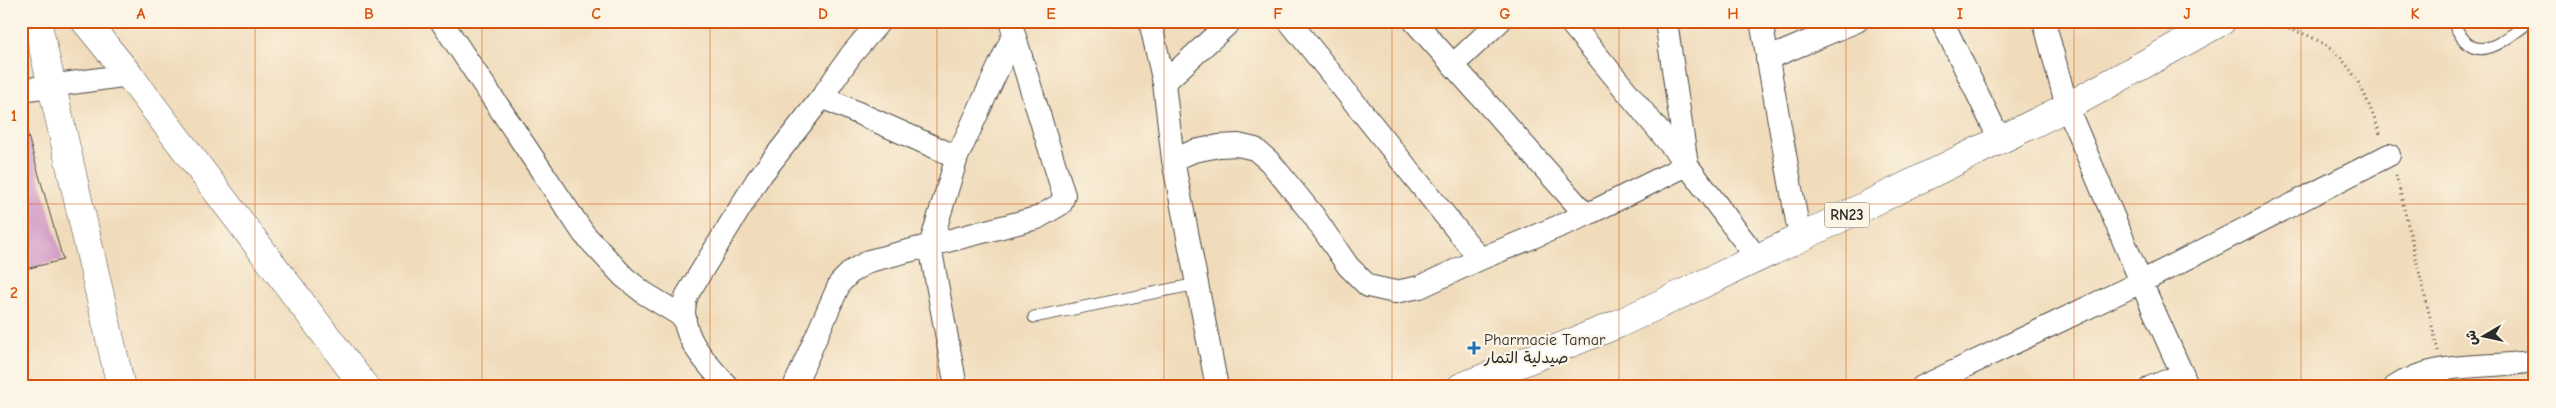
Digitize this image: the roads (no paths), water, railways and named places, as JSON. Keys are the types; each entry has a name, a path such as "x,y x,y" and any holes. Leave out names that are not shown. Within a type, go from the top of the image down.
{"main road":[{"path":"38,21 121,387"},
{"path":"86,21 365,387"},
{"name":"RN23","path":"1461,387 1618,324 1800,238 2067,106 2198,28 2222,21"}],"street":[{"path":"441,21 584,234 624,277 644,293 685,318"},
{"path":"728,387 694,346 686,329 684,303 703,266 757,180 822,97 851,55 880,21"},
{"path":"1150,21 1164,83 1173,160 1217,387"},
{"path":"1164,83 1231,21"},
{"path":"1289,21 1480,259"},
{"path":"1414,21 1586,214"},
{"path":"1453,65 1500,21"},
{"path":"1569,21 1687,165 1757,258"},
{"path":"1666,21 1687,165"},
{"path":"1761,21 1800,238"},
{"path":"1768,59 1858,21"},
{"path":"1942,21 2000,140"},
{"path":"2044,21 2067,106 2141,282 2186,380 2151,387"},
{"path":"956,387 930,246 956,157 1012,28"},
{"path":"794,387 840,283 852,271 869,261 1037,218 1061,204 1064,195 1012,28"},
{"path":"21,90 51,84 129,75"},
{"path":"822,97 956,157"},
{"path":"1173,160 1194,151 1219,146 1238,145 1254,149 1270,162 1282,176 1313,215 1348,266 1368,286 1395,292 1420,288 1480,259 1586,214 1687,165"},
{"path":"1922,387 2141,282 2389,155"},
{"path":"2395,387 2408,378 2442,369 2535,361"}],"lane":[{"path":"2452,21 2466,43 2479,50 2491,48 2531,21"},
{"path":"1034,317 1197,284"}],"place":[{"name":"Pharmacie Tamar صيدلية التمار","path":"1474,348"}]}
